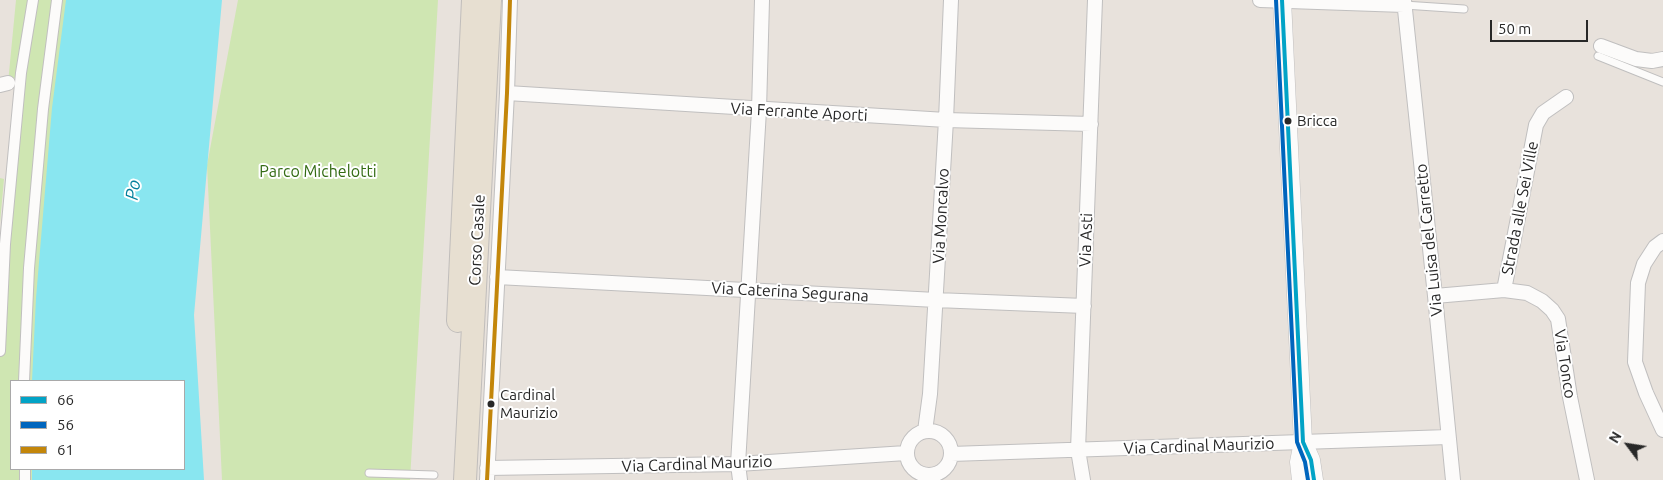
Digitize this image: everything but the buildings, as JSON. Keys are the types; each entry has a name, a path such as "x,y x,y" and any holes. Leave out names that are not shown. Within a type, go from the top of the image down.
{"main road":[{"name":"Corso Casale","path":"442,477 473,0"},
{"name":"Corso Casale","path":"465,480 490,0"}],"street":[{"path":"0,351 4,244 21,73 33,0"},
{"path":"24,380 29,268 43,109 57,0"},
{"name":"Corso Casale","path":"487,474 507,93 510,0"},
{"path":"740,480 738,464 759,110 762,0"},
{"name":"Via Moncalvo","path":"925,431 930,394 936,300 951,0"},
{"name":"Via Asti","path":"1083,480 1078,450 1096,0"},
{"path":"1260,0 1404,2"},
{"path":"1282,0 1303,442 1299,462 1301,480"},
{"name":"Via Luisa del Carretto","path":"1404,2 1453,480"},
{"path":"1599,51 1652,61 1663,59"},
{"name":"Via Ferrante Aporti","path":"507,93 946,120 1091,124"},
{"name":"Strada alle Sei Ville","path":"1504,290 1536,125 1543,113 1566,97"},
{"path":"1663,240 1655,247 1644,264 1638,283 1635,362 1646,393 1663,430"},
{"name":"Via Caterina Segurana","path":"496,278 1084,306"},
{"name":"Via Tonco","path":"1435,296 1504,290 1527,293 1542,300 1552,310 1558,320 1570,397 1587,480"},
{"path":"925,431 940,433 950,445 951,454 947,466 932,477 914,470 906,453 912,438 918,433 925,431"},
{"name":"Via Cardinal Maurizio","path":"951,454 1448,437"},
{"path":"1303,442 1311,460 1314,480"},
{"name":"Via Cardinal Maurizio","path":"487,474 738,464 906,453"},
{"path":"730,480 738,464"}],"lane":[{"path":"1404,2 1464,9"},
{"path":"1599,51 1663,82"},
{"path":"370,473 442,477"}],"green space":[{"path":"16,0 31,0 20,74 8,83"},
{"path":"33,0 83,0 52,380 10,380 10,470 48,470 47,480 0,480 0,351 5,244"},
{"name":"Parco Michelotti","path":"238,0 438,0 410,480 222,480 207,165"},
{"path":"0,178 4,179 0,223"}],"water":[{"name":"Po","path":"66,0 222,0 194,315 204,480 32,480 32,470 185,470 185,380 32,380 36,298 52,108"}],"transit line":[{"name":"61","path":"487,480 510,0"},
{"name":"56","path":"1276,0 1297,442 1305,462 1308,480"},
{"name":"66","path":"1282,0 1303,442 1311,460 1314,480"}],"place":[{"name":"Bricca","path":"1288,121"},
{"name":"Cardinal Maurizio","path":"491,404"}]}
